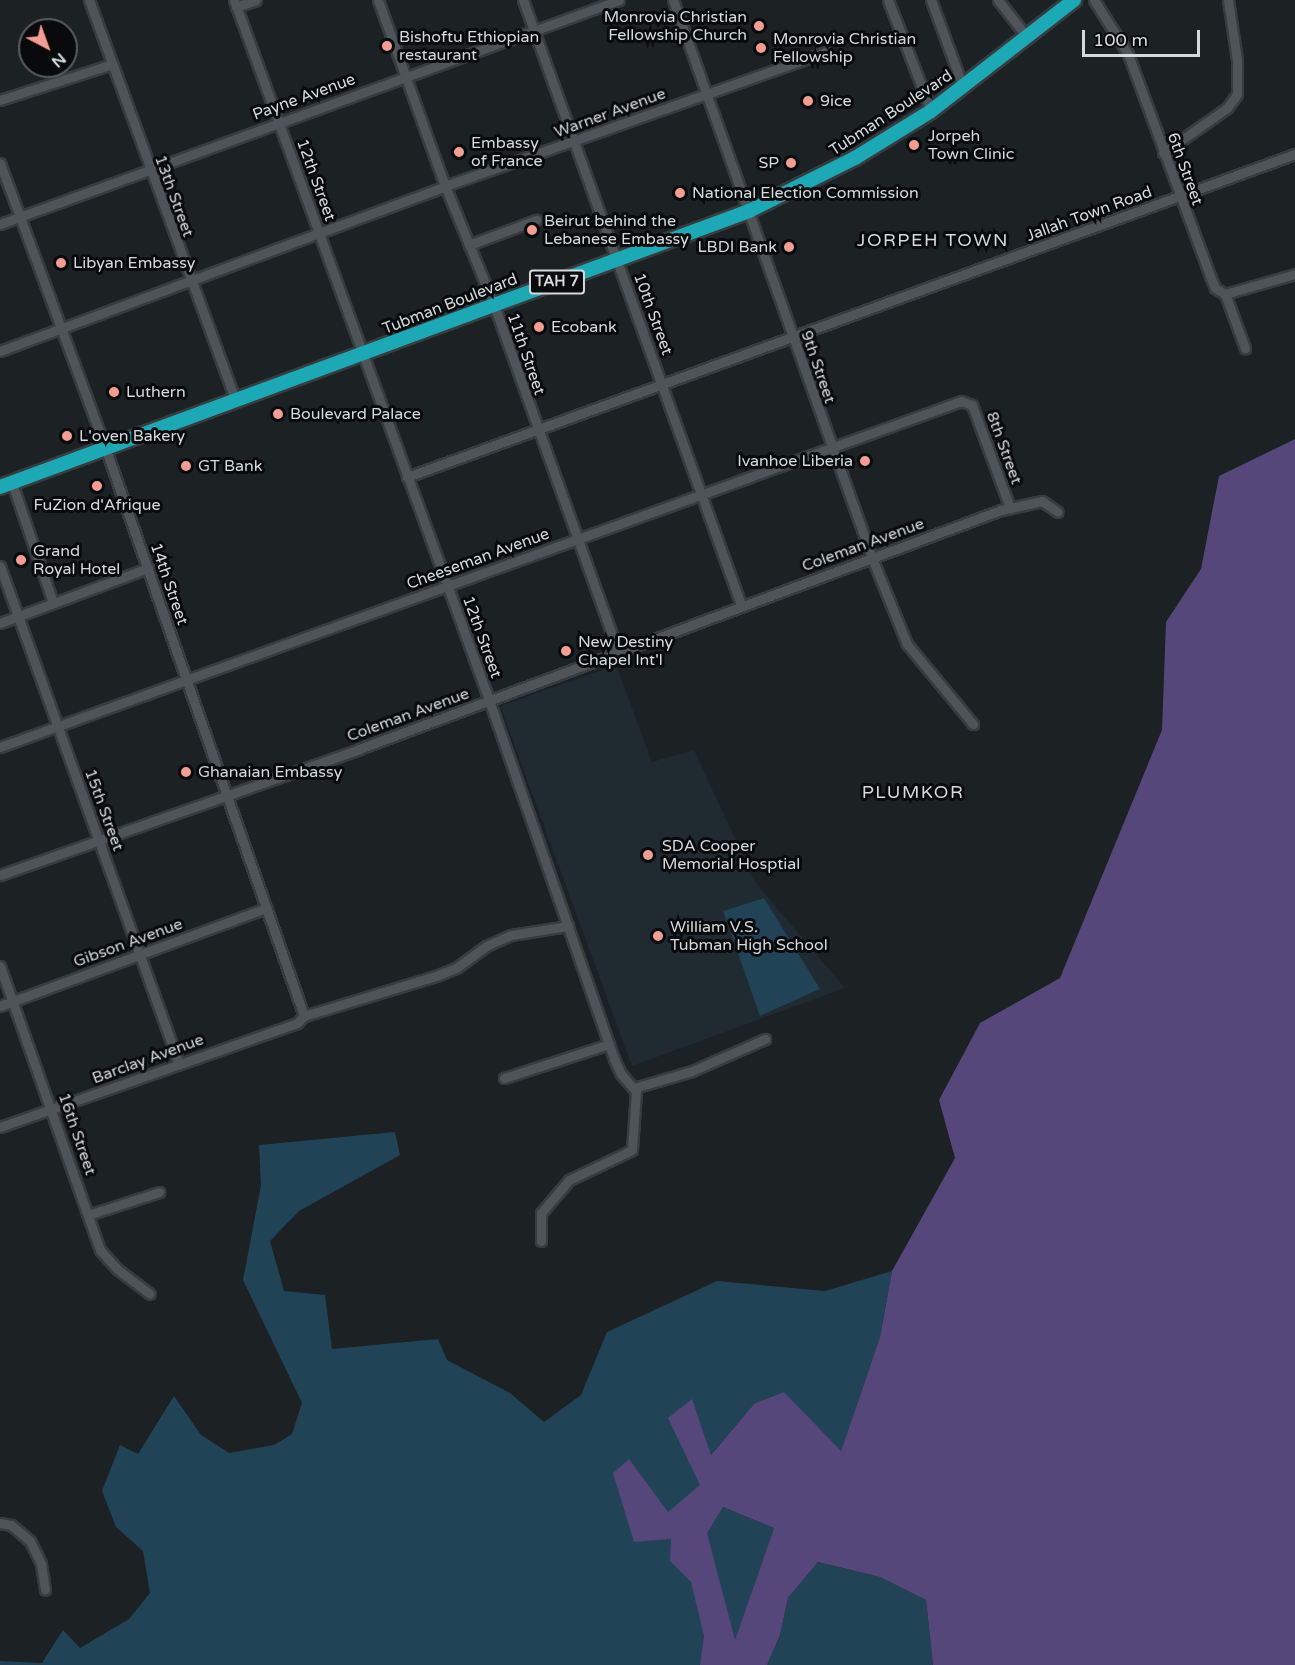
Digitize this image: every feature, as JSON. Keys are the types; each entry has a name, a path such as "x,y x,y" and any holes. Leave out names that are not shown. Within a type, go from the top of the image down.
{"highway":[{"name":"Tubman Boulevard","path":"6,485 749,211 855,158 931,111 1074,0"}],"street":[{"name":"13th Street","path":"89,0 189,280 236,401"},
{"path":"235,3 256,0"},
{"name":"11th Street","path":"378,0 445,186 494,305 575,539 618,652"},
{"name":"10th Street","path":"523,0 741,605"},
{"name":"Payne Avenue","path":"0,224 534,29 620,0"},
{"name":"9th Street","path":"673,0 749,211 831,450 872,558 908,644 973,724"},
{"path":"888,0 931,111"},
{"path":"931,0 963,87"},
{"path":"999,0 1027,38"},
{"name":"6th Street","path":"1094,0 1128,54 1212,282 1224,294 1245,348"},
{"path":"1163,153 1227,108 1237,94 1237,60 1228,0"},
{"name":"12th Street","path":"235,3 320,235 361,356 489,700 609,1044 621,1074 634,1088"},
{"name":"Warner Avenue","path":"0,351 189,280 320,235 445,186 825,52"},
{"path":"0,100 112,64"},
{"name":"Jallah Town Road","path":"407,477 792,339 1295,154"},
{"name":"14th Street","path":"0,163 106,450 304,1016"},
{"path":"469,245 536,220"},
{"path":"1224,294 1295,274"},
{"name":"Cheeseman Avenue","path":"0,747 967,400"},
{"name":"8th Street","path":"967,400 972,405 1010,508"},
{"path":"6,485 53,603"},
{"name":"Coleman Avenue","path":"0,875 489,700 741,605 1010,508 1042,501 1058,512"},
{"name":"15th Street","path":"0,566 179,1064"},
{"path":"0,623 148,568"},
{"name":"Gibson Avenue","path":"0,1006 267,908"},
{"name":"Barclay Avenue","path":"0,1127 297,1023 304,1016 436,976 456,968 486,946 511,935 568,926"},
{"name":"16th Street","path":"0,966 53,1109 100,1250 117,1269 150,1294"},
{"path":"541,1241 541,1213 569,1180 632,1150 637,1104 634,1088 692,1071 765,1038"},
{"path":"504,1078 609,1044"},
{"path":"88,1215 159,1192"},
{"path":"0,1523 11,1525 30,1541 41,1564 45,1590"}],"shaded area":[{"path":"1295,439 1295,1665 933,1665 926,1600 880,1577 818,1562 788,1598 780,1635 767,1665 700,1665 704,1636 691,1582 670,1561 671,1539 634,1542 613,1473 629,1459 668,1512 700,1485 668,1418 692,1399 711,1455 754,1404 784,1392 841,1451 880,1337 892,1271 955,1158 939,1100 980,1023 1060,978 1162,730 1166,622 1201,569 1219,476","holes":["723,1507 774,1528 735,1640 707,1533"]},
{"name":"SDA Cooper Memorial Hosptial","path":"616,665 652,762 694,750 755,882 845,988 632,1066 500,706"},
{"path":"764,898 820,989 760,1016 723,911"},
{"path":"395,1132 400,1155 299,1211 270,1241 284,1291 325,1295 332,1349 438,1339 447,1360 510,1393 544,1422 581,1395 607,1332 717,1281 825,1291 892,1271 880,1337 841,1451 754,1404 710,1456 723,1507 774,1528 735,1641 704,1665 0,1665 0,1661 42,1663 63,1630 80,1648 129,1619 150,1593 143,1551 116,1527 102,1491 120,1445 138,1454 174,1396 201,1435 229,1453 274,1445 292,1434 302,1403 243,1280 261,1185 259,1145"},
{"path":"818,1562 880,1577 926,1600 933,1665 767,1665 780,1635 788,1598"}],"place":[{"name":"Monrovia Christian Fellowship Church","path":"759,26"},
{"name":"Bishoftu Ethiopian restaurant","path":"387,46"},
{"name":"Monrovia Christian Fellowship","path":"761,48"},
{"name":"9ice","path":"808,101"},
{"name":"Jorpeh Town Clinic","path":"914,145"},
{"name":"Embassy of France","path":"459,152"},
{"name":"SP","path":"791,163"},
{"name":"National Election Commission","path":"680,193"},
{"name":"Beirut behind the Lebanese Embassy","path":"532,230"},
{"name":"LBDI Bank","path":"789,247"},
{"name":"Libyan Embassy","path":"61,263"},
{"name":"Ecobank","path":"539,327"},
{"name":"Luthern","path":"114,392"},
{"name":"Boulevard Palace","path":"278,414"},
{"name":"L'oven Bakery","path":"67,436"},
{"name":"Ivanhoe Liberia","path":"865,461"},
{"name":"GT Bank","path":"186,466"},
{"name":"FuZion d'Afrique","path":"97,486"},
{"name":"Grand Royal Hotel","path":"21,560"},
{"name":"New Destiny Chapel Int'l","path":"566,651"},
{"name":"Ghanaian Embassy","path":"186,772"},
{"name":"SDA Cooper Memorial Hosptial","path":"648,855"},
{"name":"William V.S. Tubman High School","path":"658,936"}],"district":[{"name":"JORPEH TOWN","path":"933,240"},
{"name":"PLUMKOR","path":"913,792"}]}
